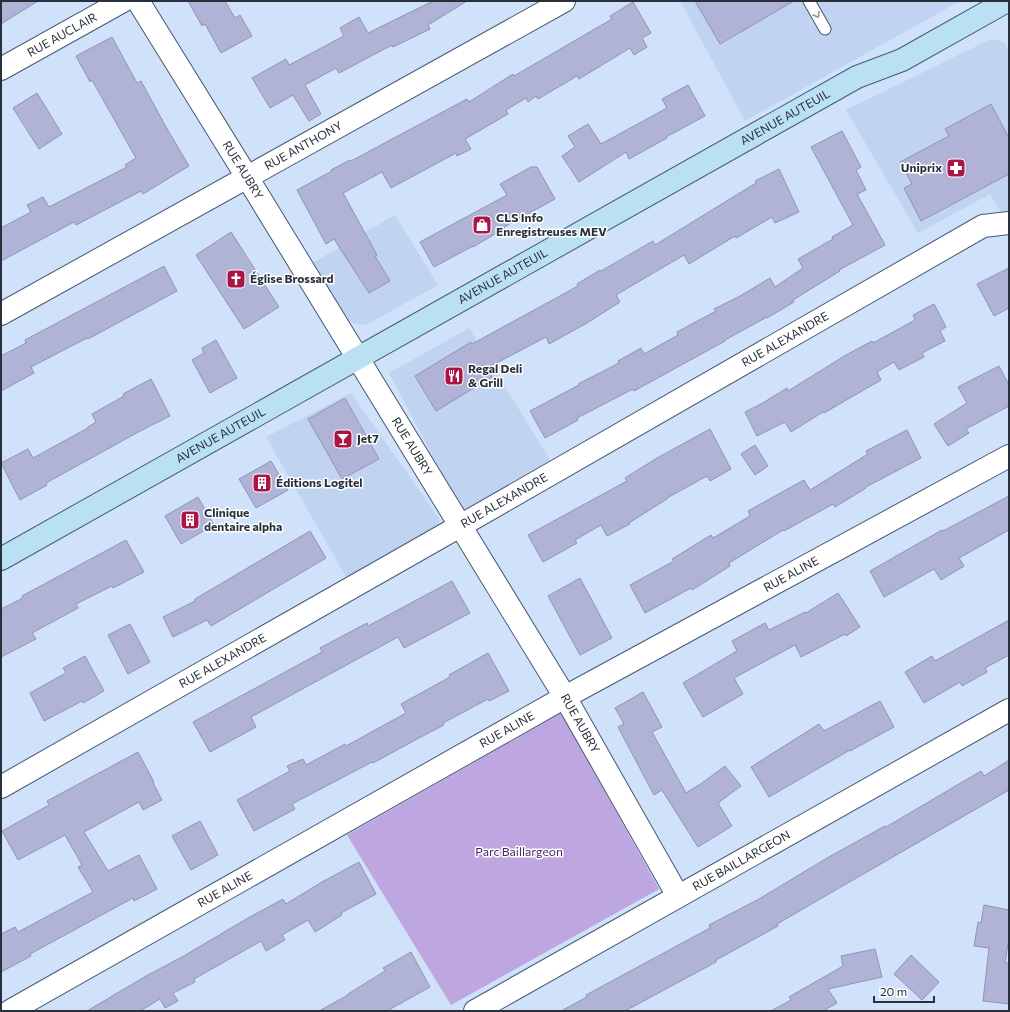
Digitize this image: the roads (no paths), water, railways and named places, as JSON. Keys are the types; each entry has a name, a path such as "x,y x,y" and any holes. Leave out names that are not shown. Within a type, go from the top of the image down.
{"street":[{"name":"RUE AUCLAIR","path":"1,69 123,1"},
{"name":"RUE AUBRY","path":"138,1 565,698 678,896"},
{"name":"RUE ANTHONY","path":"1,314 564,1"},
{"name":"AVENUE AUTEUIL","path":"1,559 857,77 902,60 1008,1"},
{"name":"RUE ALEXANDRE","path":"1,787 983,226 1009,223"},
{"name":"RUE ALINE","path":"10,1011 565,698 1009,456"},
{"name":"RUE BAILLARGEON","path":"475,1011 1009,710"}],"lane":[{"path":"809,1 825,29"}],"place":[{"name":"Uniprix","path":"956,168"},
{"name":"CLS Info Enregistreuses MEV","path":"482,225"},
{"name":"Église Brossard","path":"236,279"},
{"name":"Regal Deli & Grill","path":"454,376"},
{"name":"Jet7","path":"343,439"},
{"name":"Éditions Logitel","path":"262,483"},
{"name":"Clinique dentaire alpha","path":"190,520"}],"park label":[{"name":"Parc Baillargeon","path":"519,852"}]}
